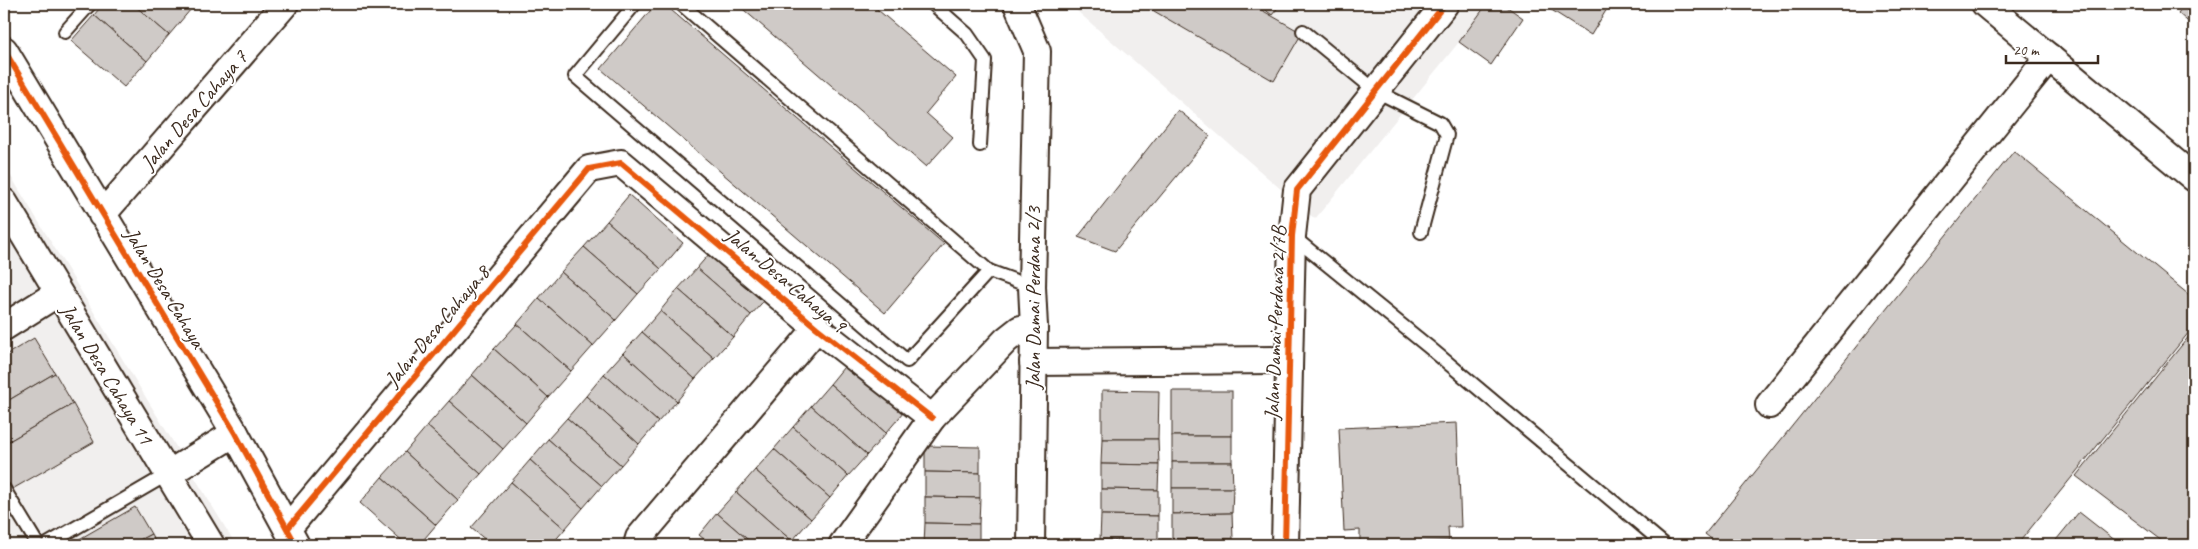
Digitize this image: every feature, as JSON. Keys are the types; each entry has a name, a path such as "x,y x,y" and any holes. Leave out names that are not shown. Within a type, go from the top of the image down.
{"street":[{"name":"Jalan Desa Cahaya 7","path":"102,216 285,4"},
{"name":"Jalan Damai Perdana 2/3","path":"1017,4 1037,51 1032,287 1034,327 1031,545"},
{"name":"Jalan Damai Perdana 2/7B","path":"1285,545 1292,236 1297,190 1445,4"},
{"path":"1984,4 2194,178"},
{"name":"Jalan Desa Cahaya","path":"4,50 234,433 292,537"},
{"path":"1769,405 2049,57"},
{"name":"Jalan Desa Cahaya 9","path":"621,163 817,328 932,418"},
{"name":"Jalan Desa Cahaya 8","path":"292,537 589,169 621,163"},
{"name":"Jalan Desa Cahaya 11","path":"4,202 211,545"},
{"path":"4,327 58,293"},
{"path":"842,545 932,418 1006,340 1020,329 1034,327"},
{"name":"Jalan Desa Cahaya 9","path":"637,545 639,538 817,328"},
{"path":"1033,362 1289,360"},
{"path":"168,474 234,433"}],"lane":[{"path":"65,32 90,4"},
{"path":"636,4 575,76 907,361 988,271"},
{"path":"681,4 988,271 1032,287"},
{"path":"933,4 967,34 985,60 980,145"},
{"path":"1302,31 1376,91 1440,123 1447,135 1421,232"},
{"path":"1292,236 1430,348 1665,545"},
{"path":"46,545 168,474"},
{"path":"4,489 38,545"}],"shaded area":[{"path":"1069,4 1490,4 1315,219"},
{"path":"4,165 236,545 4,545"}],"building":[{"path":"103,4 133,4 169,35 147,61 94,15"},
{"path":"133,4 185,4 191,9 169,35"},
{"path":"185,4 196,4 191,9"},
{"path":"656,4 664,4 944,244 885,313 601,69"},
{"path":"737,4 871,4 956,77 926,113 953,137 926,167"},
{"path":"1142,4 1251,4 1302,33 1274,81"},
{"path":"1258,4 1281,4 1272,15"},
{"path":"1487,4 1503,4 1523,18 1491,65 1459,42"},
{"path":"1542,4 1610,4 1591,35"},
{"path":"2185,4 2194,4 2194,27 2178,13"},
{"path":"94,15 147,61 124,87 71,41"},
{"path":"1178,110 1210,136 1115,251 1078,237"},
{"path":"2014,151 2194,299 2194,326 2017,545 1719,545 1705,534"},
{"path":"629,195 683,243 661,269 607,221"},
{"path":"607,221 661,269 638,294 584,247"},
{"path":"716,246 770,294 751,315 697,268"},
{"path":"584,247 638,294 616,320 561,272"},
{"path":"697,268 751,315 733,337 678,289"},
{"path":"561,272 616,320 593,346 539,298"},
{"path":"678,289 733,337 714,358 660,311"},
{"path":"539,298 593,346 571,371 517,324"},
{"path":"660,311 714,358 695,379 642,332"},
{"path":"517,324 571,371 548,397 494,349"},
{"path":"2194,330 2194,545 2167,545 2076,476"},
{"path":"642,332 695,379 677,401 623,353"},
{"path":"34,338 55,373 4,403 4,356"},
{"path":"494,349 548,397 526,423 472,375"},
{"path":"623,353 677,401 658,422 604,374"},
{"path":"848,362 904,412 886,433 830,384"},
{"path":"55,373 73,404 4,444 4,403"},
{"path":"604,374 658,422 639,444 586,396"},
{"path":"472,375 526,423 503,449 449,401"},
{"path":"830,384 886,433 867,455 811,406"},
{"path":"1102,390 1159,391 1158,439 1102,439"},
{"path":"1172,391 1232,391 1232,436 1172,436"},
{"path":"586,396 639,444 621,465 567,418"},
{"path":"449,401 503,449 481,474 427,426"},
{"path":"73,404 94,442 9,491 4,482 4,444"},
{"path":"811,406 867,455 848,476 793,427"},
{"path":"567,418 621,465 602,486 548,439"},
{"path":"1457,423 1461,527 1448,527 1449,541 1360,545 1360,530 1344,531 1339,428"},
{"path":"427,426 481,474 458,500 405,452"},
{"path":"793,427 848,476 830,498 774,449"},
{"path":"1172,436 1232,436 1232,462 1172,462"},
{"path":"548,439 602,486 583,508 530,460"},
{"path":"1102,439 1158,439 1159,465 1101,464"},
{"path":"925,446 980,447 980,473 925,472"},
{"path":"774,449 830,498 811,519 755,470"},
{"path":"405,452 458,500 436,525 382,477"},
{"path":"530,460 583,508 565,529 511,482"},
{"path":"1172,462 1232,462 1233,488 1172,488"},
{"path":"1101,464 1159,465 1158,490 1101,489"},
{"path":"755,470 811,519 792,541 736,492"},
{"path":"925,472 980,473 980,498 925,497"},
{"path":"382,477 436,525 419,545 407,545 360,503"},
{"path":"511,482 565,529 551,545 492,545 471,528"},
{"path":"1172,488 1233,488 1232,513 1172,514"},
{"path":"1101,489 1158,490 1158,516 1101,515"},
{"path":"736,492 792,541 789,545 754,545 717,513"},
{"path":"925,497 980,498 979,524 925,523"},
{"path":"135,507 151,534 130,545 69,545"},
{"path":"2079,512 2121,545 2052,545"},
{"path":"717,513 754,545 711,545 699,535"},
{"path":"1232,513 1233,539 1172,539 1172,514"},
{"path":"1101,515 1158,516 1158,541 1100,540"},
{"path":"925,523 979,524 979,545 924,545"},
{"path":"151,534 157,545 130,545"},
{"path":"1172,539 1233,539 1233,545 1172,545"},
{"path":"1100,540 1158,541 1158,545 1100,545"}],"cycle path":[{"path":"1285,545 1292,236 1297,190 1445,4"},
{"path":"4,50 235,433 296,545"},
{"path":"288,528 589,169 621,163 817,328 932,418"}]}
